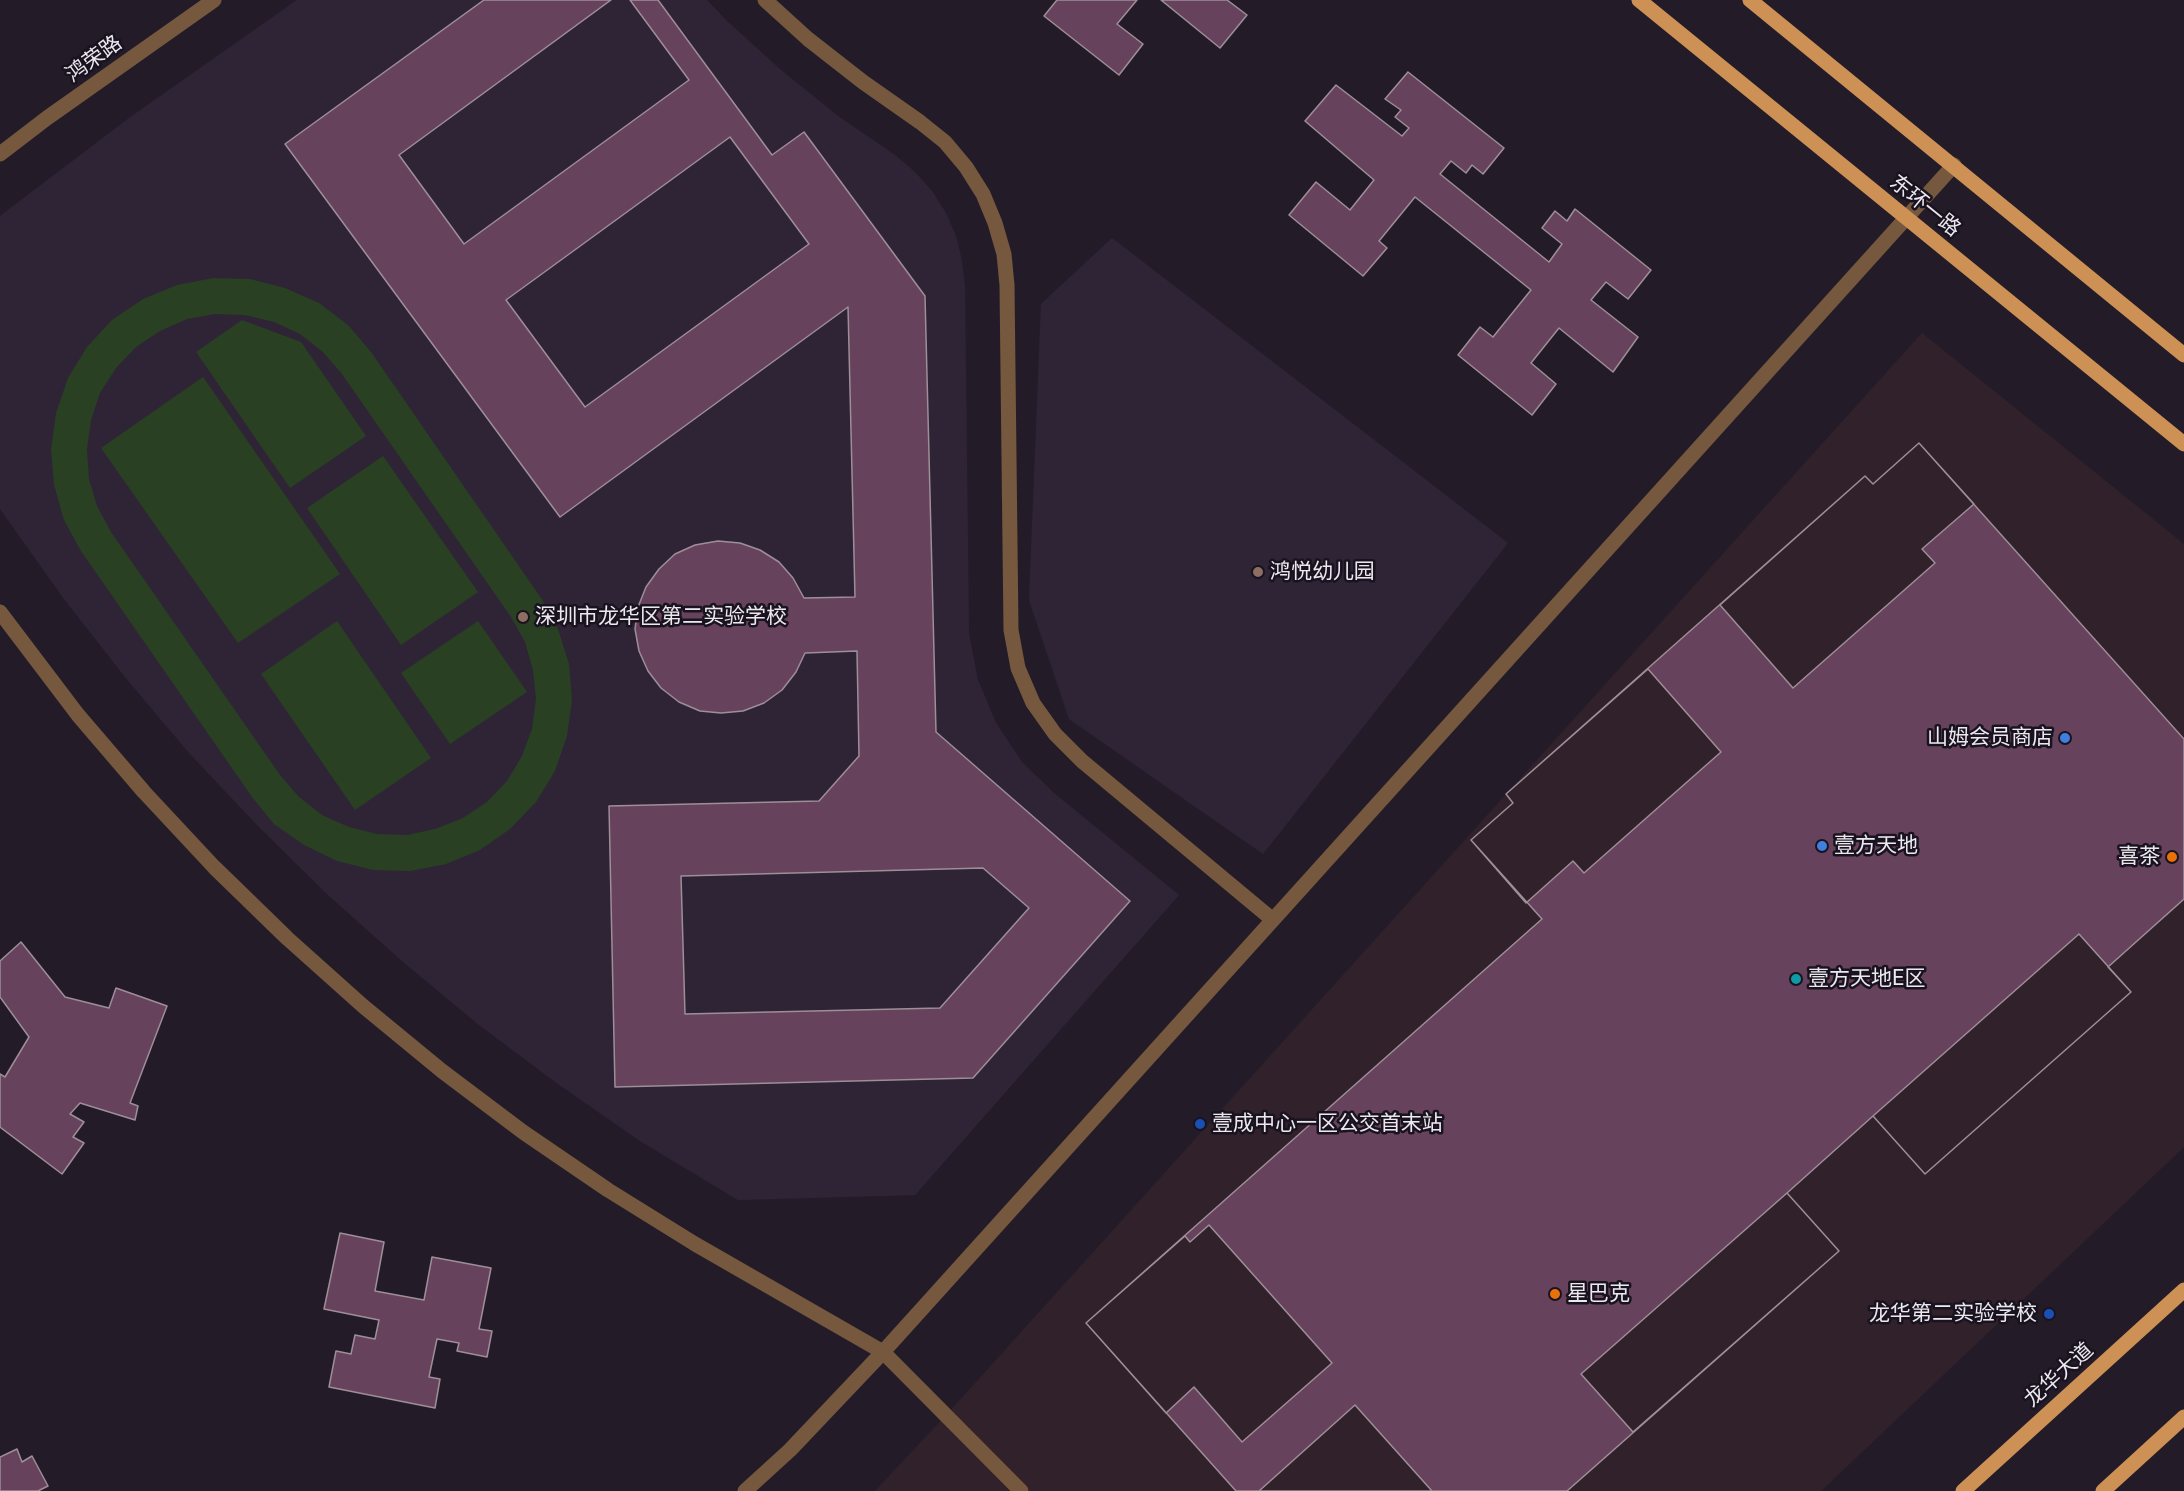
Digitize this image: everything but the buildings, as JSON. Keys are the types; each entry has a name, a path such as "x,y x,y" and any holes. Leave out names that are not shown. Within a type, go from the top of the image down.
{"main road":[{"name":"东环一路","path":"1639,0 2184,444"},
{"path":"1750,0 2184,355"},
{"name":"龙华大道","path":"1963,1491 2184,1290"},
{"path":"2103,1491 2184,1417"}],"street":[{"name":"鸿荣路","path":"0,154 214,0"},
{"path":"765,0 808,39 945,142 966,166 983,194 996,223 1004,254 1007,285 1011,630 1018,668 1034,703 1055,734 1082,762 1274,920"},
{"path":"745,1491 790,1450 884,1352 1954,165"},
{"path":"0,612 78,715 144,792 238,891 363,1006 442,1071 514,1125 608,1190 695,1244 884,1352 1021,1491"}],"shaded area":[{"name":"深圳市龙华区第二实验学校","path":"297,0 707,0 781,70 838,116 895,155 915,172 932,191 946,213 956,236 965,287 969,634 978,680 996,723 1022,762 1054,793 1179,895 915,1195 738,1200 640,1141 479,1025 328,895 189,753 64,599 0,509 0,216 129,118"},
{"name":"鸿悦幼儿园","path":"1112,238 1508,543 1263,854 1069,719 1029,600 1041,304"},
{"name":"壹方天地","path":"1922,333 2184,544 2184,1147 1821,1491 875,1491 949,1412"}],"green space":[{"path":"213,278 250,279 285,288 319,303 348,325 371,352 541,598 558,629 569,664 572,700 567,736 555,771 536,802 510,829 480,850 446,864 410,871 373,870 337,861 304,845 274,824 252,797 81,551 64,520 54,485 51,449 56,413 68,378 87,347 112,320 143,299 177,285","holes":["215,314 245,315 274,322 300,334 323,352 342,374 511,617 525,642 533,670 536,699 532,729 522,756 507,781 487,802 463,818 435,829 407,835 377,834 349,827 322,815 299,797 280,775 111,532 97,506 89,479 87,449 91,420 100,393 116,368 136,347 160,331 187,319"]},
{"path":"242,320 301,342 366,436 290,488 196,352"},
{"path":"203,377 340,574 238,643 101,448"},
{"path":"383,456 478,592 401,645 307,508"},
{"path":"337,621 431,758 355,810 261,674"},
{"path":"478,621 527,692 450,744 401,673"}],"place":[{"name":"鸿悦幼儿园","path":"1258,572"},
{"name":"深圳市龙华区第二实验学校","path":"523,617"},
{"name":"山姆会员商店","path":"2065,738"},
{"name":"壹方天地","path":"1822,846"},
{"name":"喜茶","path":"2172,857"},
{"name":"壹方天地E区","path":"1796,979"},
{"name":"壹成中心一区公交首末站","path":"1200,1124"},
{"name":"星巴克","path":"1555,1294"},
{"name":"龙华第二实验学校","path":"2049,1314"}]}
